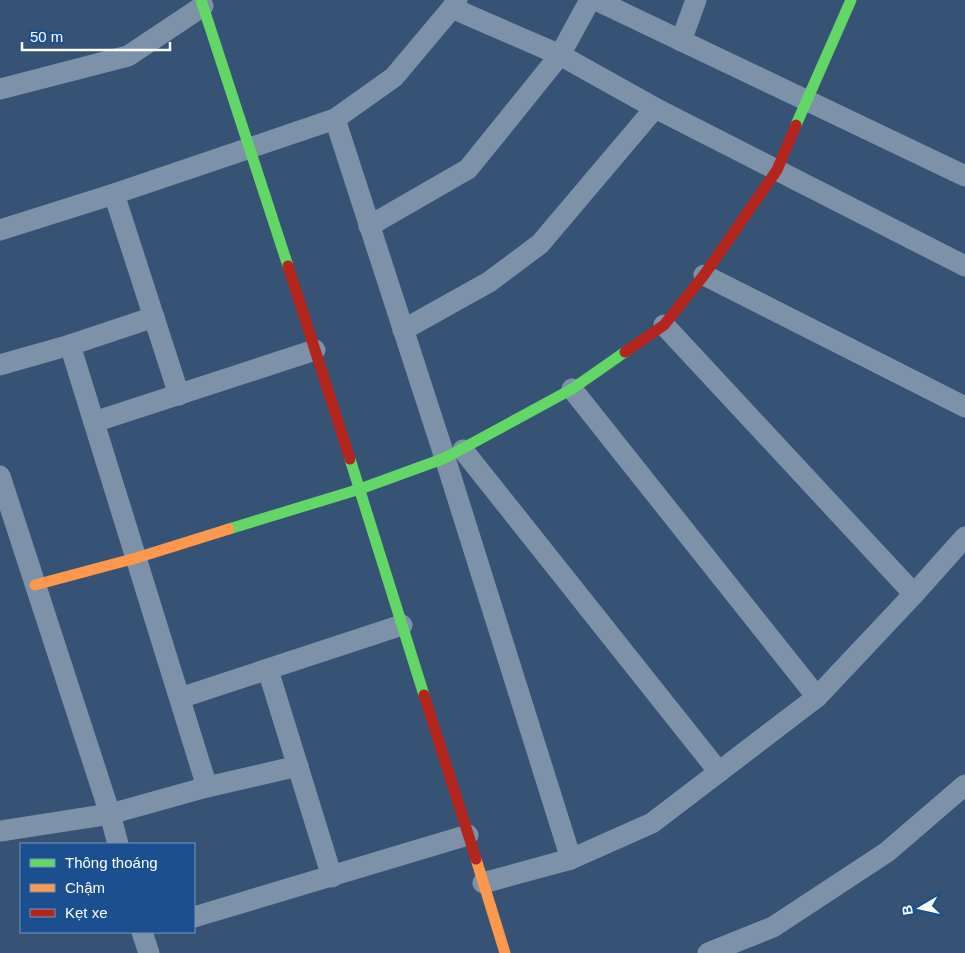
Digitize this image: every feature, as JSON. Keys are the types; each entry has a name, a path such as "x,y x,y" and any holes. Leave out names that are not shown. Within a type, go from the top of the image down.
{"street":[{"path":"369,226 468,169 560,55 590,0"},
{"path":"596,0 965,176"},
{"path":"681,41 696,0"},
{"path":"35,585 136,558 360,489 454,454 572,389 664,325 704,275 777,170 851,0"},
{"path":"0,89 128,56 199,2 360,489 505,953"},
{"path":"0,230 249,150 335,119 394,77 454,4 560,55 655,108 965,266"},
{"path":"403,330 489,282 540,244 655,108"},
{"path":"335,119 403,330 454,454 571,859"},
{"path":"114,194 179,394"},
{"path":"704,275 965,407"},
{"path":"0,365 70,345 154,316"},
{"path":"664,325 914,594"},
{"path":"70,345 206,787"},
{"path":"94,422 314,350"},
{"path":"572,389 817,697"},
{"path":"454,454 719,772"},
{"path":"0,476 118,843"},
{"path":"483,883 571,859 652,822 817,697 965,537"},
{"path":"180,698 402,625"},
{"path":"268,670 332,877"},
{"path":"0,831 110,814 206,787 298,766"},
{"path":"708,953 773,927 887,852 965,785"},
{"path":"195,917 468,835"},
{"path":"142,933 149,953"}],"traffic: fast":[{"path":"201,0 288,266"},
{"path":"796,125 851,0"},
{"path":"229,529 360,489 445,458 572,389 625,352"},
{"path":"350,459 424,695"}],"traffic: slow":[{"path":"35,585 136,558 229,529"},
{"path":"476,859 505,953"}],"traffic: jam":[{"path":"625,352 664,325 704,275 777,170 796,125"},
{"path":"288,266 350,459"},
{"path":"424,695 476,859"}]}
